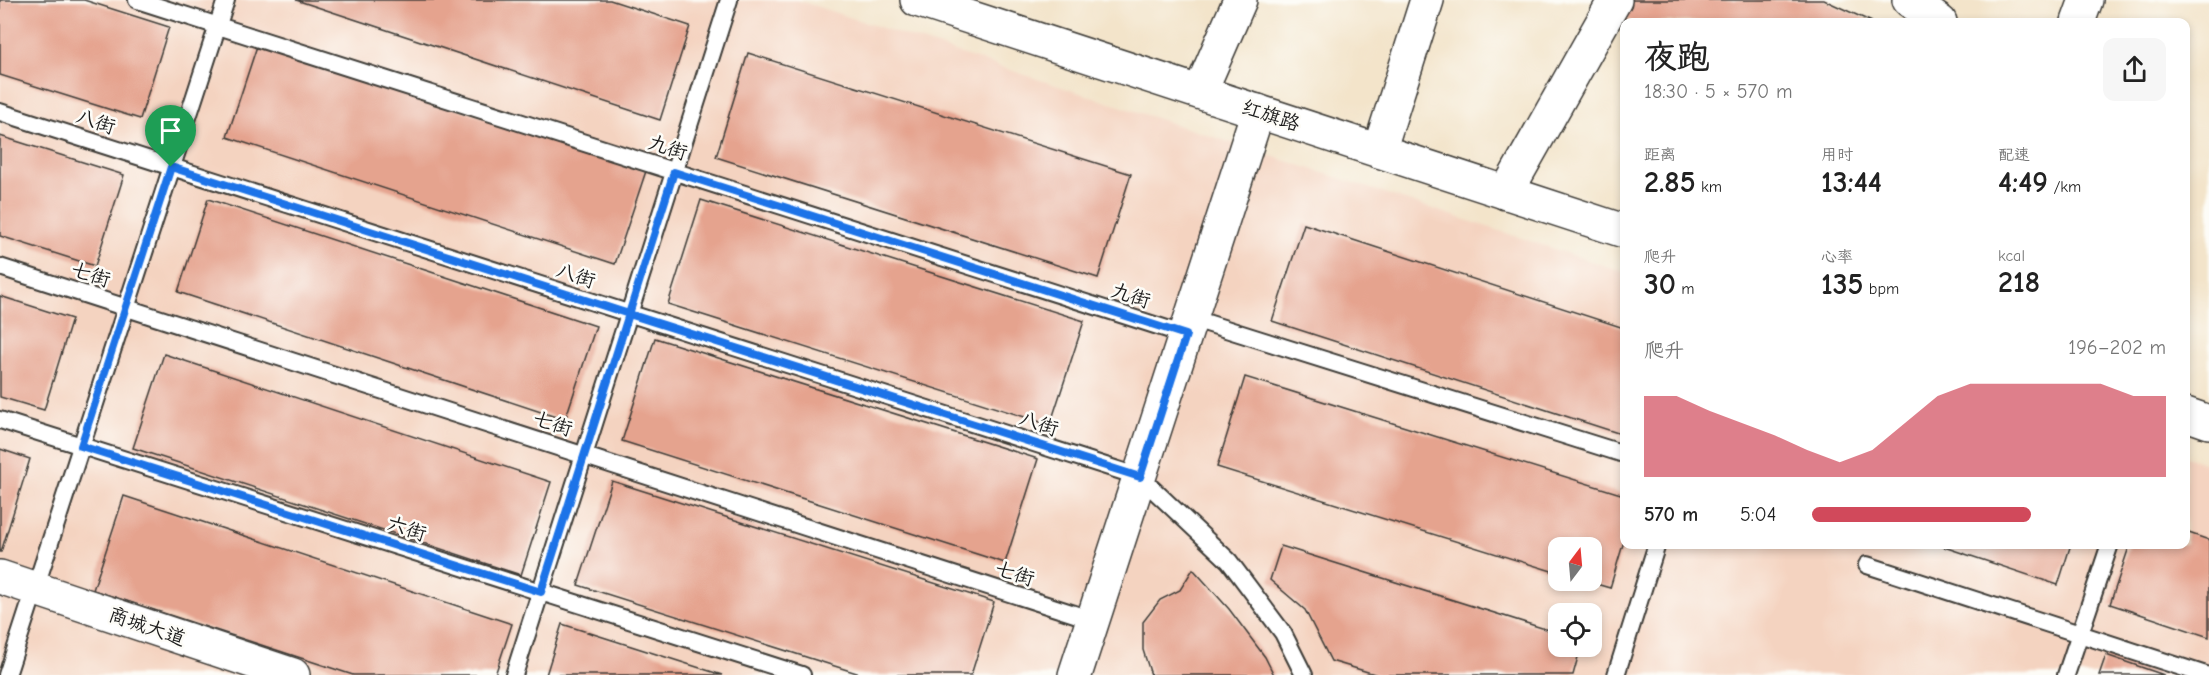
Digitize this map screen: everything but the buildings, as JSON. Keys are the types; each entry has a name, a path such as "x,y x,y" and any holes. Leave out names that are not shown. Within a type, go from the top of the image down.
{"street":[{"name":"红旗路","path":"916,0 1620,230"},
{"path":"1200,92 1240,0"},
{"path":"1379,151 1427,0"},
{"path":"1506,192 1615,0"},
{"path":"1909,0 1934,18"},
{"path":"2079,18 2086,0"},
{"path":"1075,675 1258,111"},
{"path":"2190,415 2209,422"},
{"name":"商城大道","path":"0,577 293,675"}],"lane":[{"name":"九街","path":"137,0 674,172 1620,453"},
{"path":"8,675 226,0"},
{"path":"514,675 729,0"},
{"name":"八街","path":"0,112 1140,477"},
{"name":"七街","path":"0,267 1093,620"},
{"name":"六街","path":"0,420 802,675"},
{"path":"1140,477 1229,561 1283,633 1304,675"},
{"path":"1616,675 1655,549"},
{"path":"2066,675 2108,549"},
{"path":"1867,565 2206,675"}],"shaded area":[{"path":"0,0 797,0 1620,271 1620,549 2190,549 2190,458 2209,465 2209,675 0,675"}],"route":[{"path":"171,167 81,446 541,592 629,314 1140,477 1186,335 674,172 629,314 171,167"}]}
